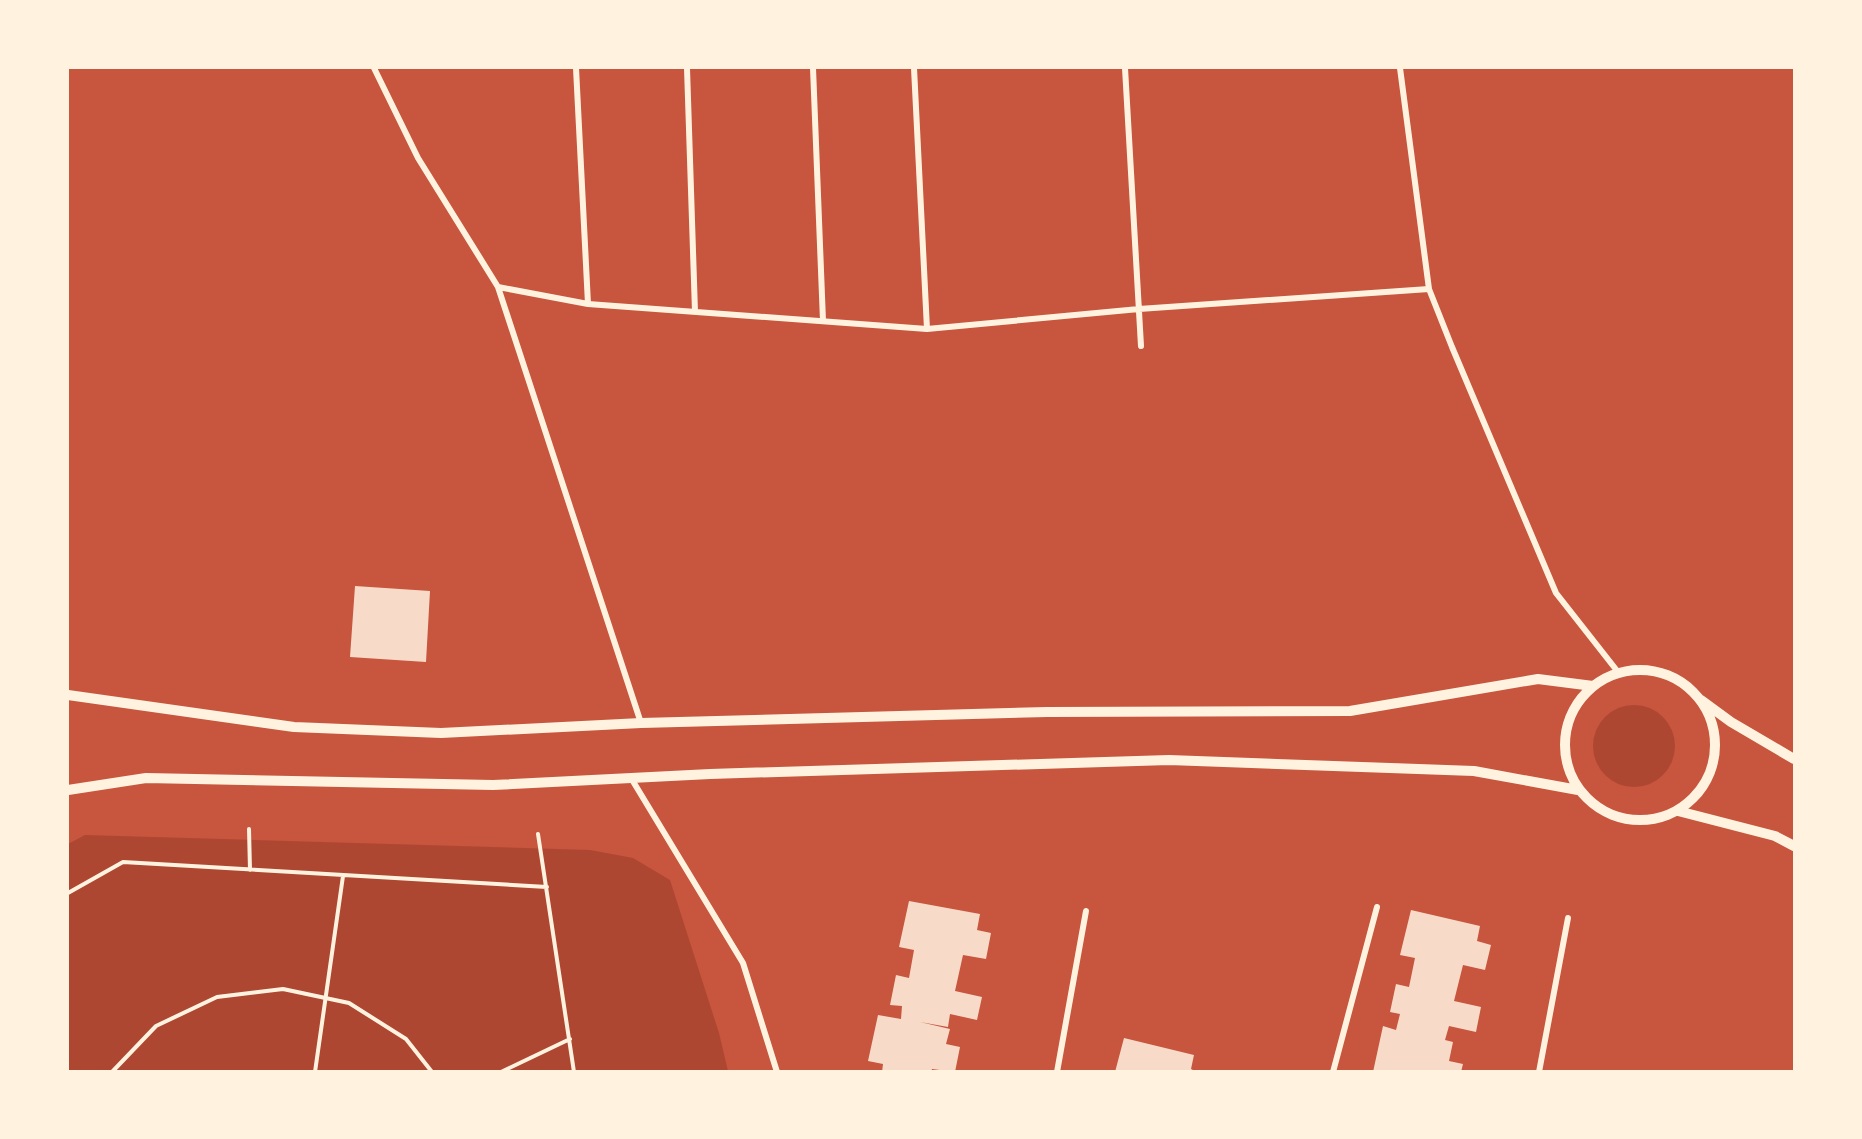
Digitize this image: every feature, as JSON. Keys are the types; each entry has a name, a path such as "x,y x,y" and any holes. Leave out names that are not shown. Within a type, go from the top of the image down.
{"street":[{"path":"374,68 418,158 498,287 641,723"},
{"path":"576,68 588,304"},
{"path":"687,68 695,312"},
{"path":"813,68 823,321"},
{"path":"915,68 927,329"},
{"path":"1125,68 1141,346"},
{"path":"1400,68 1429,289 1556,593 1618,672"},
{"path":"498,287 588,304 927,329 1139,309 1429,289"},
{"path":"1701,699 1716,737 1715,759 1708,780 1696,797 1678,811 1660,819 1640,821 1620,819 1597,808 1578,790 1568,770 1564,747 1567,724 1577,703 1593,686 1618,672 1644,669 1670,675 1687,685 1731,722 1794,759"},
{"path":"68,695 294,727 441,733 641,723 1047,711 1350,711 1538,679 1593,686"},
{"path":"68,790 146,778 493,785 631,778 1169,760 1474,771 1578,790"},
{"path":"631,778 743,963 777,1071"},
{"path":"1678,811 1775,836 1794,846"},
{"path":"1333,1071 1377,907"},
{"path":"1057,1071 1086,910"},
{"path":"1539,1071 1568,918"}],"path":[{"path":"249,829 250,870"},
{"path":"538,834 574,1071"},
{"path":"68,893 123,862 547,887"},
{"path":"315,1071 343,876"},
{"path":"112,1071 156,1026 217,997 284,989 349,1003 406,1039 432,1071"},
{"path":"501,1071 570,1039"}],"shaded area":[{"path":"1634,705 1650,708 1663,717 1672,730 1675,746 1672,762 1663,775 1650,784 1634,787 1618,784 1605,775 1596,762 1593,746 1596,730 1605,717 1618,708"},
{"path":"85,835 590,850 633,858 670,880 719,1033 728,1071 68,1072 68,844"}],"building":[{"path":"355,586 430,591 426,662 350,657"},
{"path":"909,901 980,914 977,930 991,933 986,959 963,955 955,991 982,997 977,1020 950,1014 948,1027 920,1022 950,1029 946,1044 960,1047 955,1072 932,1069 931,1072 882,1072 883,1064 868,1061 878,1015 901,1019 902,1006 890,1005 896,975 909,978 914,950 899,947"},
{"path":"1411,910 1480,926 1477,941 1491,945 1485,970 1463,965 1454,1001 1481,1007 1476,1032 1449,1026 1445,1040 1453,1042 1449,1061 1463,1064 1461,1072 1373,1072 1383,1026 1396,1030 1400,1014 1390,1012 1396,984 1409,987 1415,958 1400,955"},
{"path":"1124,1038 1194,1055 1191,1069 1197,1072 1115,1072"}]}
